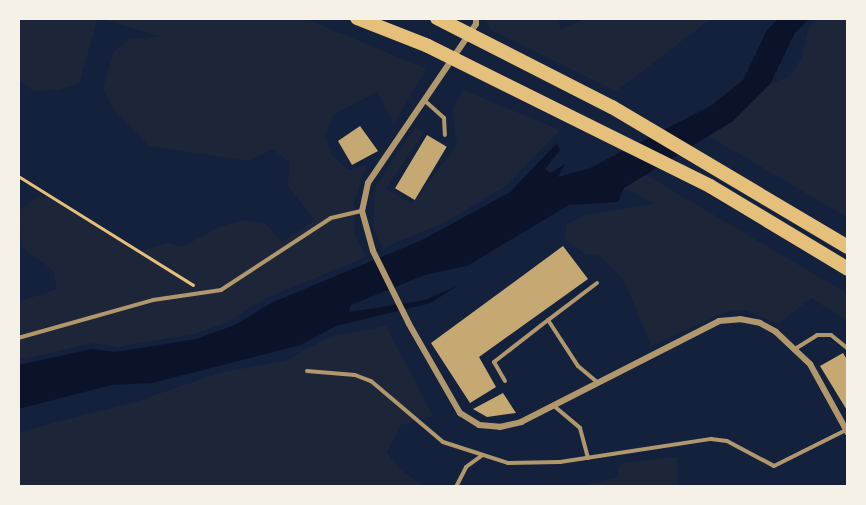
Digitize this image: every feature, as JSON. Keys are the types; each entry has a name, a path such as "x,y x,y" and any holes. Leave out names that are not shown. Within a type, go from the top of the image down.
{"highway":[{"path":"357,18 428,45 710,186 848,268"},
{"path":"438,18 612,107 724,170 848,247"}],"street":[{"path":"476,18 476,24 368,183 362,211 373,251 409,324 460,412 479,426 500,427 521,422 719,321 760,322 794,349 825,387 847,431"}],"lane":[{"path":"424,100 444,118 446,135"},
{"path":"18,338 153,300 202,295 235,282 272,254 331,218 362,211"},
{"path":"505,381 494,362 597,283"},
{"path":"548,320 578,366 598,383"},
{"path":"794,349 817,335 831,335 848,349"},
{"path":"307,370 355,375 371,381 390,393 427,432 481,456 508,463 588,458 711,439 726,441 774,466 847,431"},
{"path":"554,406 580,428 588,458"},
{"path":"456,487 466,467 481,456"}],"path":[{"path":"18,176 192,283 202,295"}],"shaded area":[{"path":"18,18 98,18 79,83 60,90 33,91 18,79"},
{"path":"99,18 304,18 426,69 394,123 377,92 333,115 325,137 332,155 348,170 367,165 354,202 355,236 366,257 266,298 226,323 194,334 117,347 93,343 18,360 18,302 57,289 53,270 21,247 19,210 41,195 60,202 139,251 167,243 182,247 222,226 244,220 266,224 282,242 315,220 288,186 289,162 273,149 248,161 150,146 113,109 103,88 114,51 130,39 163,37"},
{"path":"485,18 558,18 561,29 586,18 712,18 616,91 491,30"},
{"path":"779,18 810,18 795,33 770,84 733,121 624,188 618,202 569,205 467,266 425,275 351,305 349,312 425,300 457,286 431,303 336,326 301,345 152,383 112,385 18,409 18,365 92,349 115,352 196,339 235,325 271,303 422,240 510,192 557,143 560,150 545,169 550,173 565,164 558,177 590,168 712,105 743,80 767,30"},
{"path":"819,18 848,18 848,218 709,136 733,121 770,84 790,76 801,59 809,28"},
{"path":"463,90 560,130 506,186 445,222 383,248 373,228 375,188 415,127 424,132 386,189 412,204 457,145 452,110"},
{"path":"646,175 848,294 848,321 811,298 779,324 745,310 728,311 651,346 624,280 600,256 585,254 564,239 567,224 586,215 654,204 624,188"},
{"path":"386,326 433,416 401,425 387,453 401,470 425,487 18,487 18,432 135,402 219,373 287,360 329,337"},
{"path":"677,457 677,487 574,487 616,478 621,463"}],"building":[{"path":"360,126 378,151 352,165 338,141"},
{"path":"427,135 447,147 415,200 395,188"},
{"path":"563,246 588,279 479,357 496,387 470,403 431,343"},
{"path":"843,353 848,361 848,412 820,366"},
{"path":"503,393 516,413 487,417 473,409"}]}
